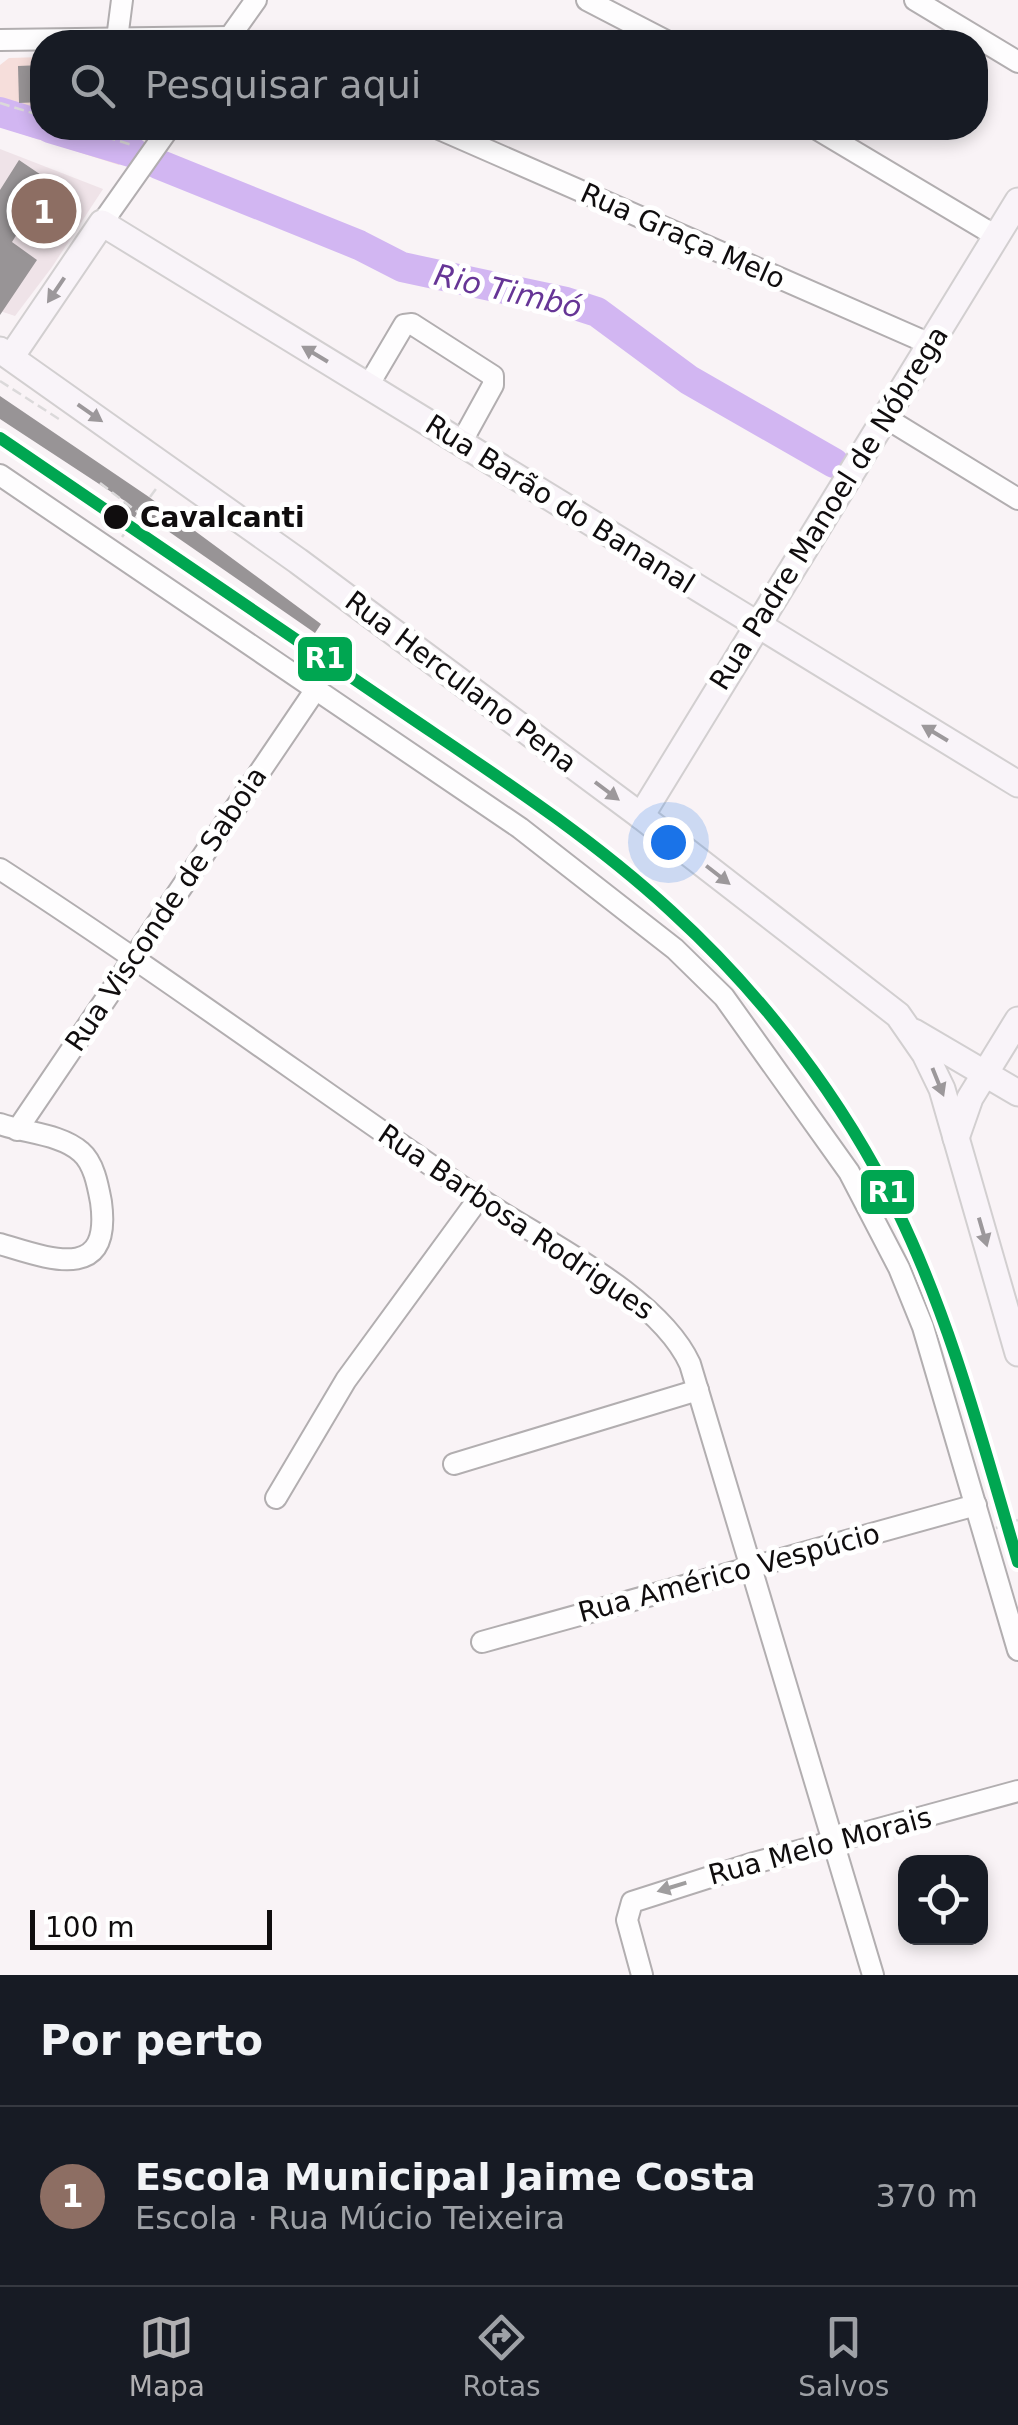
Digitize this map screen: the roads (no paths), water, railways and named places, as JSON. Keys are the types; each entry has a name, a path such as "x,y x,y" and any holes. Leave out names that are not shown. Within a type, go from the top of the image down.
{"main road":[{"name":"Rua Padre Manoel de Nóbrega","path":"641,816 1018,201"},
{"path":"5,353 102,223"},
{"name":"Rua Barão do Bananal","path":"102,223 1018,784"},
{"name":"Rua Herculano Pena","path":"5,353 298,561 641,816 883,1002 910,1030"},
{"path":"956,1138 963,1112 1018,1020"},
{"path":"910,1030 1018,1093"},
{"path":"910,1030 937,1078 1018,1352"}],"street":[{"path":"118,30 122,0"},
{"path":"239,30 256,0"},
{"path":"587,0 645,30"},
{"path":"914,0 964,30"},
{"path":"0,40 30,40"},
{"path":"988,44 1018,62"},
{"path":"102,223 160,140"},
{"name":"Rua Graça Melo","path":"464,140 930,344"},
{"path":"835,140 996,236"},
{"path":"368,386 404,325 412,324 493,376 493,384 461,443"},
{"path":"886,418 1018,499"},
{"path":"0,475 520,828 676,949 724,997 849,1172 900,1268 923,1327 1018,1650"},
{"name":"Rua Visconde de Saboia","path":"9,1127 134,956 316,689"},
{"name":"Rua Barbosa Rodrigues","path":"0,869 134,956 479,1198 623,1291 679,1341 698,1390 873,1975"},
{"path":"0,1244 39,1257 67,1261 96,1249 103,1230 92,1165 84,1154 51,1138 9,1127"},
{"path":"276,1498 346,1380 479,1198"},
{"path":"454,1464 698,1390"},
{"name":"Rua Américo Vespúcio","path":"482,1642 976,1505"},
{"name":"Rua Melo Morais","path":"642,1975 630,1933 628,1910 632,1902 665,1889 1015,1793"}],"waterway":[{"name":"Rio Timbó","path":"0,112 30,121"},
{"name":"Rio Timbó","path":"90,140 134,153"},
{"name":"Rio Timbó","path":"158,164 359,245 402,267 597,312 689,380 834,463"}],"railway":[{"path":"0,438 566,825 671,911 738,978 826,1089 898,1212 935,1297 1018,1562"}],"place":[{"name":"Escola Municipal Jaime Costa","path":"44,211"},
{"name":"Cavalcanti","path":"116,517"}]}
